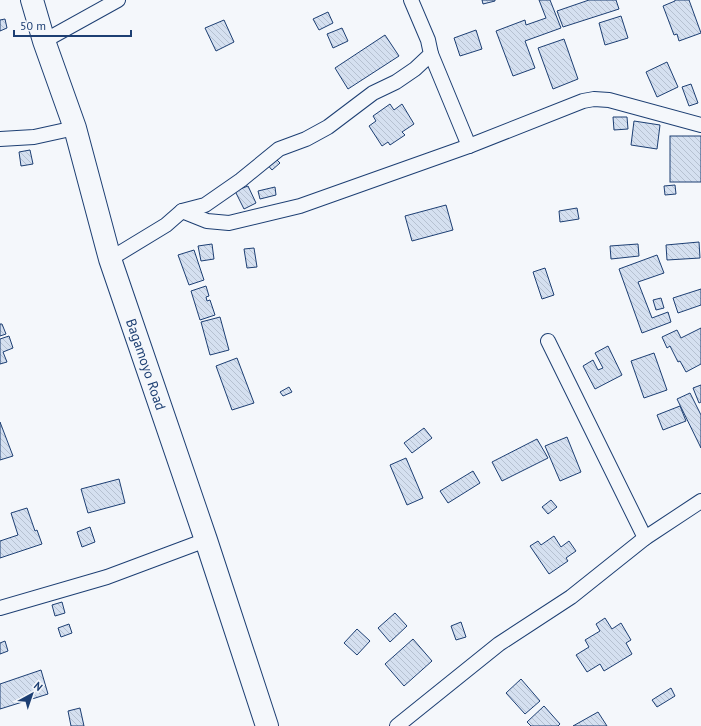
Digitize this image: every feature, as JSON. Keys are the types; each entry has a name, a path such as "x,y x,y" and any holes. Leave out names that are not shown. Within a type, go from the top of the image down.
{"highway":[{"name":"Bagamoyo Road","path":"32,0 44,41 74,128 110,258 206,540 267,726"}],"street":[{"path":"44,41 118,0"},
{"path":"412,0 428,40 430,54 469,146"},
{"path":"110,258 166,225 182,211 205,205 241,180 279,149 306,139 328,127 372,93 396,82 415,69 430,54"},
{"path":"182,211 207,221 229,223 300,206 469,146 583,101 594,99 609,100 701,125"},
{"path":"0,139 34,137 74,128"},
{"path":"548,341 645,538"},
{"path":"397,726 499,644 571,597 645,538 701,501"},
{"path":"0,608 107,577 206,540"}],"building":[{"path":"482,0 495,0 495,1 483,4"},
{"path":"539,0 550,0 561,28 525,41 535,68 513,76 496,31 525,20 526,25 546,18"},
{"path":"589,0 616,0 619,9 563,27 557,11"},
{"path":"675,0 689,0 701,33 679,41 677,34 674,35 663,6"},
{"path":"328,12 333,23 319,30 313,19"},
{"path":"621,16 628,38 605,45 599,23"},
{"path":"5,19 7,28 0,31 0,20"},
{"path":"224,20 234,42 216,51 205,28"},
{"path":"342,28 348,41 333,48 327,34"},
{"path":"476,30 482,49 460,56 454,38"},
{"path":"385,35 399,56 348,89 335,68"},
{"path":"564,39 578,79 553,89 538,48"},
{"path":"667,62 678,87 657,97 646,72"},
{"path":"691,84 698,103 689,106 682,87"},
{"path":"390,104 394,110 402,104 414,124 402,132 405,135 390,145 388,142 382,146 369,126 376,121 373,116"},
{"path":"613,117 627,117 628,129 614,130"},
{"path":"634,121 660,125 657,149 631,145"},
{"path":"670,136 701,136 701,182 670,182"},
{"path":"30,150 33,164 21,166 19,152"},
{"path":"274,157 280,163 272,170 266,163"},
{"path":"675,185 676,194 665,195 664,186"},
{"path":"248,186 256,203 244,209 235,191"},
{"path":"275,187 276,195 260,199 258,191"},
{"path":"446,205 453,230 412,241 405,216"},
{"path":"577,208 579,219 560,222 559,211"},
{"path":"699,242 700,258 667,260 666,245"},
{"path":"212,244 214,259 201,261 198,246"},
{"path":"638,244 639,256 611,259 610,246"},
{"path":"254,248 257,267 247,268 244,249"},
{"path":"194,250 204,280 189,285 178,255"},
{"path":"657,255 664,273 638,282 652,318 668,312 671,322 642,333 619,269"},
{"path":"545,268 554,295 542,299 533,272"},
{"path":"206,286 209,296 206,297 207,301 210,300 215,315 200,320 191,291"},
{"path":"701,289 701,305 678,313 673,298"},
{"path":"661,298 664,308 656,310 653,300"},
{"path":"220,317 229,350 210,355 201,322"},
{"path":"0,324 2,324 6,334 0,336"},
{"path":"701,328 701,364 686,372 680,361 678,362 670,346 667,348 662,337 677,330 681,338"},
{"path":"9,336 13,348 3,352 7,362 0,364 0,339"},
{"path":"608,346 622,375 595,389 583,366 593,360 598,370 603,368 595,353"},
{"path":"654,353 667,390 644,398 631,361"},
{"path":"237,358 254,403 232,410 216,366"},
{"path":"701,385 701,402 699,403 693,388"},
{"path":"289,387 292,392 283,396 280,392"},
{"path":"690,393 701,415 701,448 677,399"},
{"path":"680,406 686,421 663,430 657,415"},
{"path":"0,422 13,456 0,460"},
{"path":"424,428 432,438 412,453 404,443"},
{"path":"567,437 581,472 560,481 545,446"},
{"path":"537,439 548,458 502,481 492,462"},
{"path":"406,458 423,498 407,505 390,465"},
{"path":"473,471 480,483 448,503 440,491"},
{"path":"119,479 125,503 88,513 81,489"},
{"path":"551,500 557,507 548,514 542,507"},
{"path":"27,508 35,531 37,530 42,544 0,558 0,541 18,535 11,513"},
{"path":"90,527 95,542 82,547 77,532"},
{"path":"554,536 561,547 569,541 576,551 566,558 568,561 549,574 530,546 538,541 541,545"},
{"path":"62,602 65,613 55,616 52,605"},
{"path":"395,613 407,626 390,642 378,628"},
{"path":"605,618 612,629 621,623 631,640 626,643 632,654 604,671 600,664 587,672 576,655 589,647 585,640 600,631 596,624"},
{"path":"461,622 466,637 456,640 451,626"},
{"path":"69,624 72,633 61,637 58,628"},
{"path":"357,629 370,641 357,655 344,643"},
{"path":"413,639 432,661 404,686 385,664"},
{"path":"5,641 8,651 0,654 0,643"},
{"path":"41,670 48,694 0,709 0,684"},
{"path":"521,679 540,701 525,714 506,693"},
{"path":"671,688 675,696 657,707 652,700"},
{"path":"544,706 560,724 558,726 531,726 527,722"},
{"path":"80,708 84,726 71,726 68,711"},
{"path":"598,712 607,726 573,726"}]}
